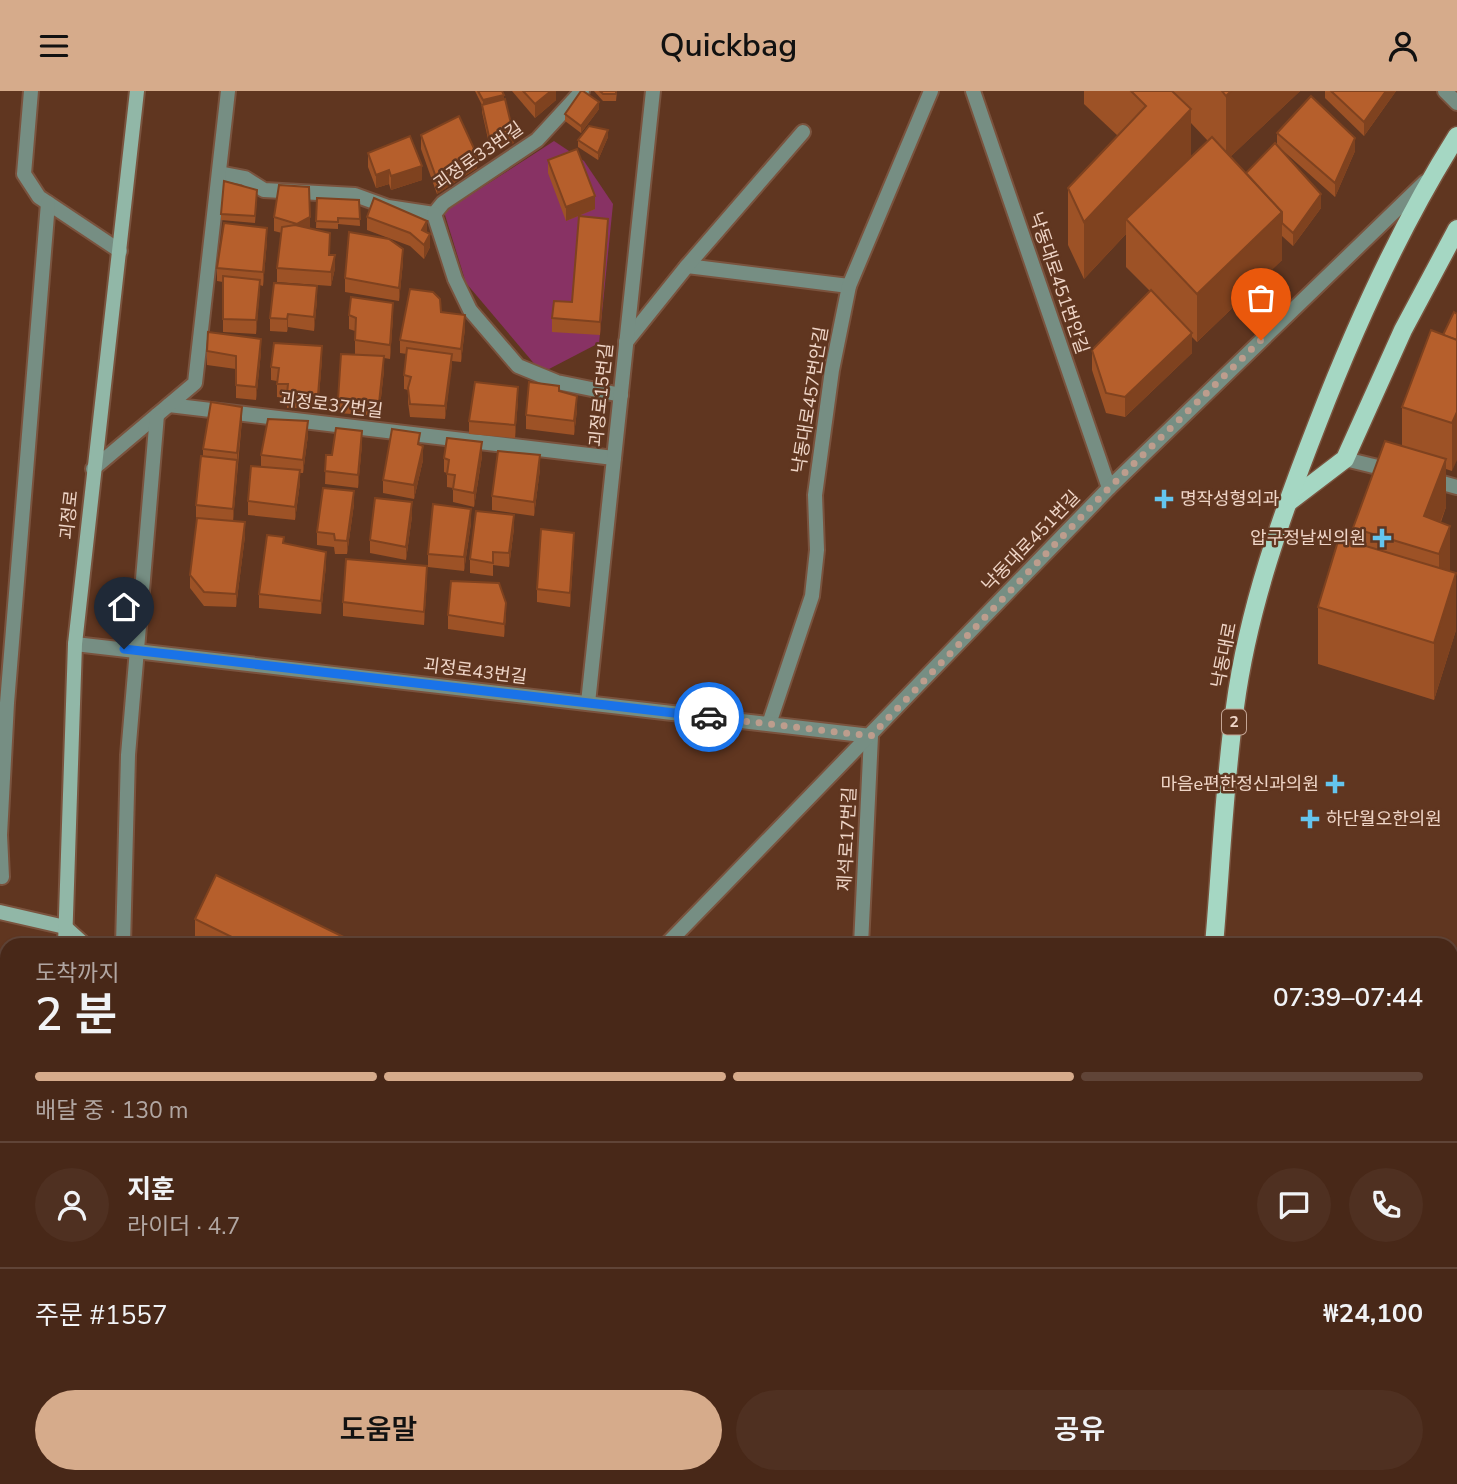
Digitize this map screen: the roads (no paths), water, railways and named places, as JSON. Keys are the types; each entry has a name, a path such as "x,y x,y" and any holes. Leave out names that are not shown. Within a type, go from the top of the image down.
{"main road":[{"name":"괴정로","path":"65,938 75,644 137,91"},
{"name":"낙동대로","path":"1215,938 1235,706 1255,604 1286,504 1343,359 1414,208 1457,136"},
{"path":"1286,504 1345,459 1409,318 1457,229"},
{"path":"0,912 65,927 77,938"}],"street":[{"path":"31,91 24,174 39,197 120,251"},
{"path":"93,469 195,383 228,91"},
{"name":"괴정로33번길","path":"219,173 245,178 264,190 355,195 388,207 434,214 443,203 537,140 582,91"},
{"name":"괴정로15번길","path":"588,703 653,91"},
{"name":"낙동대로457번안길","path":"769,724 812,596 817,550 816,495 832,370 849,286 931,91"},
{"name":"낙동대로451번안길","path":"973,91 1109,488"},
{"path":"1445,91 1457,103"},
{"path":"626,342 803,132"},
{"name":"낙동대로451번길","path":"673,938 1109,488 1433,174"},
{"path":"2,877 0,835 7,703 48,203"},
{"path":"434,214 455,279 470,310 518,366 557,382 621,395"},
{"path":"687,267 849,286"},
{"name":"괴정로37번길","path":"169,405 614,458"},
{"path":"123,938 128,755 139,652 157,415"},
{"path":"1345,459 1457,487"},
{"name":"괴정로43번길","path":"75,644 871,736"},
{"name":"제석로17번길","path":"861,938 871,736"}],"place":[{"name":"명작성형외과","path":"1164,499"},
{"name":"압구정날씬의원","path":"1382,538"},
{"name":"마음e편한정신과의원","path":"1335,784"},
{"name":"하단월오한의원","path":"1310,819"}]}
